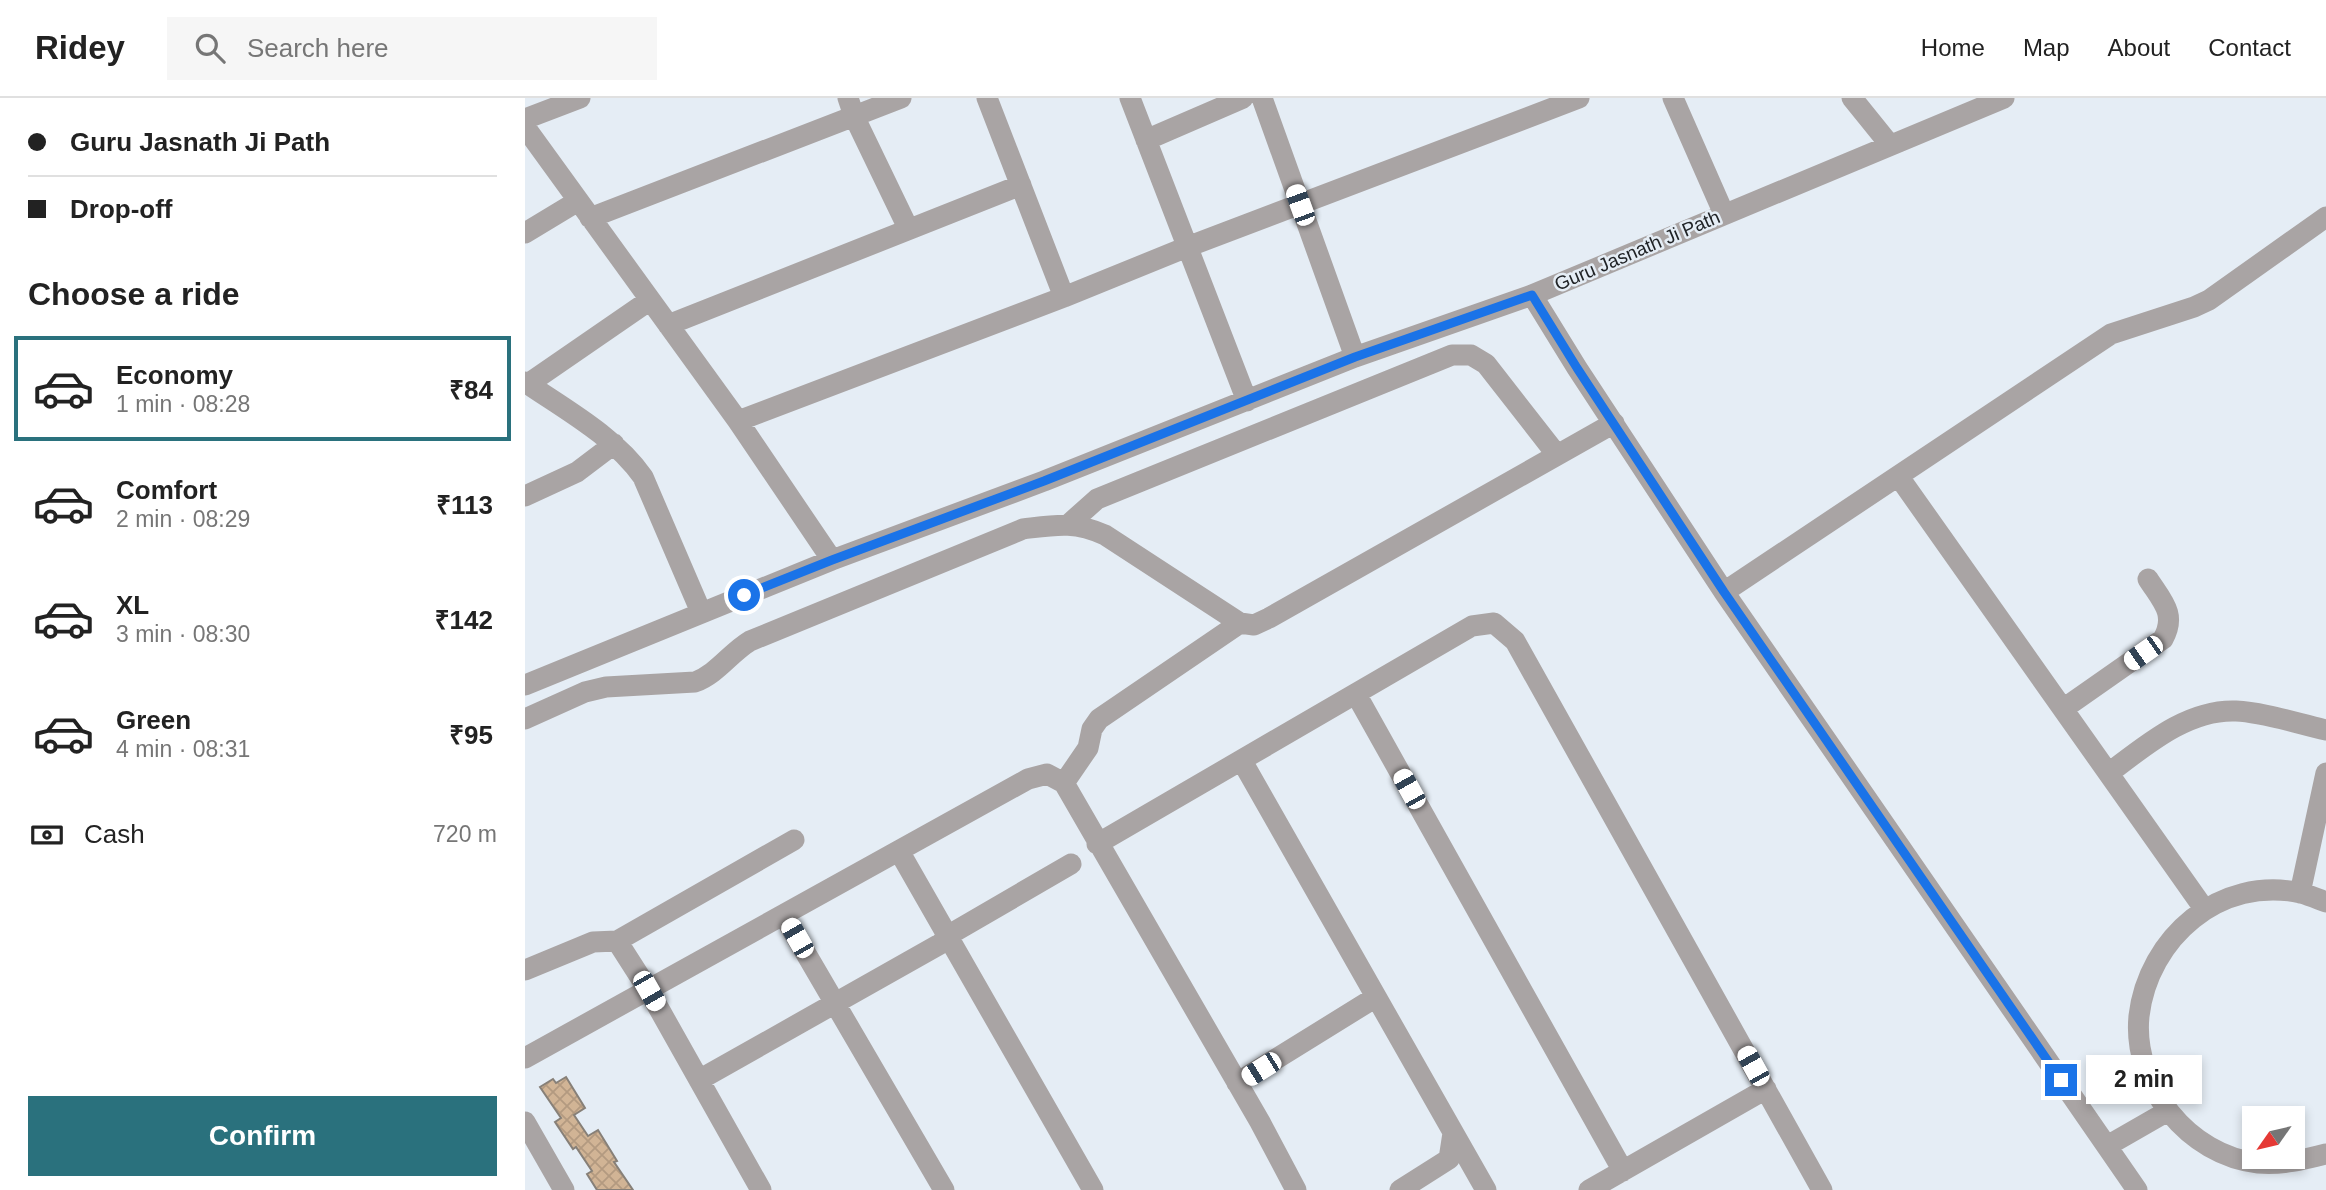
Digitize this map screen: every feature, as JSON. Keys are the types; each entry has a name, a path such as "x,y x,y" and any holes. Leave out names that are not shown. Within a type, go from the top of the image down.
{"street":[{"path":"525,119 580,98"},
{"path":"525,233 851,107 901,98"},
{"path":"987,98 1064,297"},
{"path":"1130,98 1247,401"},
{"path":"1146,140 1243,98"},
{"path":"1262,98 1355,357"},
{"path":"738,421 1300,205 1544,104 1579,98"},
{"path":"1673,98 1724,215"},
{"path":"1852,98 1890,145"},
{"name":"Guru Jasnath Ji Path","path":"525,685 832,560 1044,481 1355,357 1532,295 2004,98"},
{"path":"851,107 908,228"},
{"path":"525,127 738,421 832,560"},
{"path":"668,325 1021,185"},
{"path":"1724,592 2111,334 2209,300 2326,217"},
{"path":"1532,295 1724,592 2137,1190"},
{"path":"650,300 527,383 631,459 643,477 701,612"},
{"path":"1069,524 1097,499 1452,355 1471,355 1486,364 1557,455"},
{"path":"525,719 585,692 606,687 695,682 708,677 737,649 750,641 1023,529 1069,524 1086,527 1105,535 1240,623 1254,625 1614,423"},
{"path":"525,496 577,472 614,444"},
{"path":"1899,477 2205,910"},
{"path":"2063,709 2163,639 2170,627 2168,611 2148,579"},
{"path":"1064,783 1088,748 1092,729 1099,719 1240,623"},
{"path":"1097,844 1472,626 1494,623 1515,641 1822,1190"},
{"path":"1356,694 1623,1171"},
{"path":"2109,773 2160,734 2179,724 2221,712 2238,711 2326,730"},
{"path":"1242,761 1486,1190"},
{"path":"2300,893 2326,773"},
{"path":"525,1058 1028,779 1047,774 1064,783 1296,1190"},
{"path":"525,970 593,942 617,942 794,840"},
{"path":"899,851 1093,1190"},
{"path":"699,1080 940,944 954,932 1072,864"},
{"path":"2326,902 2300,893 2267,891 2235,897 2205,910 2179,930 2158,956 2145,986 2139,1018 2141,1051 2151,1083 2168,1111 2191,1135 2220,1152 2256,1163 2295,1163 2326,1154"},
{"path":"784,916 944,1190"},
{"path":"617,942 649,991 761,1190"},
{"path":"1237,1083 1376,997"},
{"path":"1589,1190 1766,1089"},
{"path":"2107,1146 2168,1111"},
{"path":"525,1122 564,1190"},
{"path":"1400,1190 1449,1159 1453,1133"}],"building":[{"path":"566,1077 585,1108 574,1115 588,1136 598,1130 617,1161 614,1162 633,1190 597,1190 587,1174 592,1171 555,1122 561,1118 540,1087 553,1079 556,1083"}],"route":[{"path":"744,595 1044,481 1355,357 1532,295 1724,592 2061,1080"}]}
